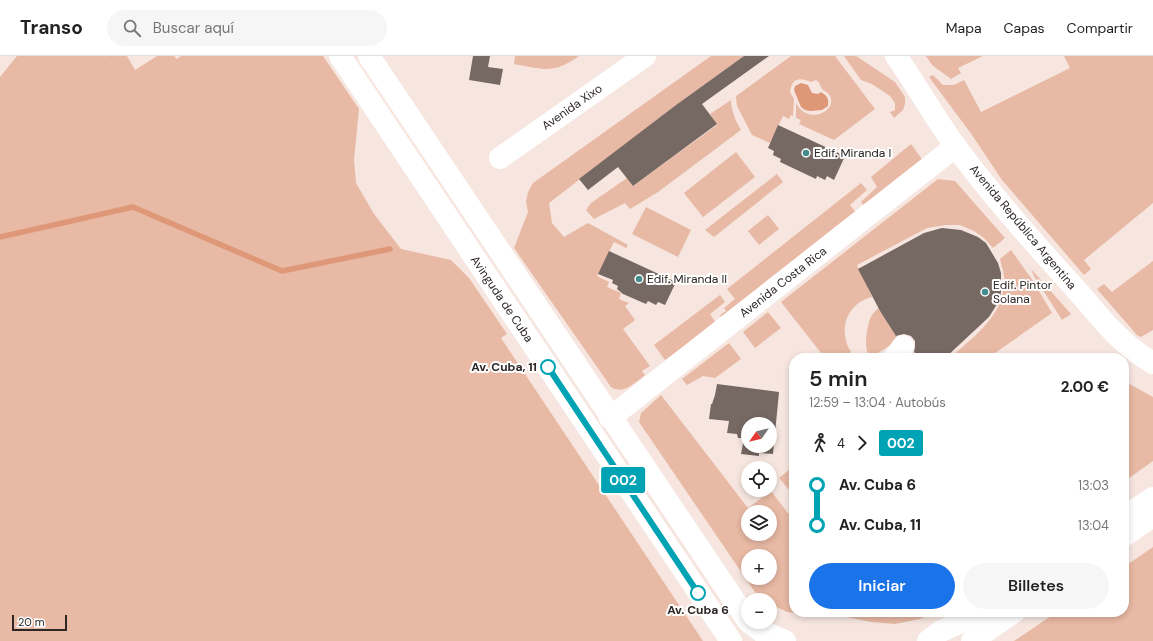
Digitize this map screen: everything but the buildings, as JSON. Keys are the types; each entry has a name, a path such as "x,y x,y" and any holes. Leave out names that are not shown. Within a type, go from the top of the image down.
{"main road":[{"name":"Avinguda de Cuba","path":"340,56 731,641"},
{"name":"Avinguda de Cuba","path":"369,56 741,612"},
{"name":"Avenida Xixo","path":"500,158 645,56"},
{"name":"Avenida República Argentina","path":"896,56 956,146 1011,216 1122,342 1153,363"},
{"name":"Avenida Costa Rica","path":"610,418 956,146"},
{"path":"1129,514 1153,498"},
{"path":"1129,533 1153,516"},
{"path":"928,641 941,631 973,617"},
{"path":"972,641 1007,617"},
{"name":"Avinguda de Cuba","path":"759,629 785,641"}],"shaded area":[{"path":"17,56 127,56 135,70 157,56 174,56 177,59 181,56 323,56 359,109 354,160 356,183 374,214 401,249 451,260 469,278 507,334 501,338 703,641 0,641 0,77"},
{"path":"515,56 579,56 562,66 541,69 514,64"},
{"path":"711,56 744,56 676,105 549,203 552,223 564,237 588,223 628,245 626,248 614,242 597,276 609,282 607,287 621,293 619,299 629,303 625,306 635,320 623,329 650,366 642,371 645,375 629,387 620,390 616,389 611,387 514,248 528,212 526,202 528,192 533,183"},
{"path":"791,56 835,56 875,109 834,140 799,124 801,120 796,118 796,103 801,110 808,114 814,115 826,111 830,107 831,102 830,96 823,90 819,82 816,80 811,82 800,79 794,81 790,92 794,99 793,116 791,115 789,119 783,116 770,143 752,135 737,106 736,96"},
{"path":"844,56 856,56 895,82 905,97 903,110 894,118 890,112 895,110 895,103 890,96 872,84 861,80"},
{"path":"926,56 983,56 958,68 961,73 951,79 932,65"},
{"path":"1064,56 1153,56 1153,203 1084,260 1091,269 1084,275 1002,180 972,135 929,77 933,75 943,85 954,85 964,80 981,112 1070,68"},
{"path":"801,83 808,85 812,93 818,94 821,92 825,95 828,99 828,106 822,110 810,111 801,107 794,90 795,86"},
{"path":"731,100 734,116 741,130 658,192 630,209 625,203 594,219 586,210 591,203 627,178 633,186 717,125 710,114"},
{"path":"911,144 924,162 865,207 861,202 877,187 871,177"},
{"path":"736,152 755,177 703,217 684,193"},
{"path":"777,174 783,182 714,237 705,230"},
{"path":"938,179 955,181 1005,238 993,248 984,238 974,231 960,225 946,225 927,228 857,265 872,297 863,300 856,305 847,318 845,335 851,352 850,353 821,353 781,302"},
{"path":"861,183 867,190 850,205 857,214 722,318 720,315 726,311 724,308 735,299 727,289"},
{"path":"646,207 691,230 678,257 632,234"},
{"path":"768,215 779,229 759,245 748,231"},
{"path":"1011,250 1031,278 1052,313 995,353 956,353 987,323 1000,302 1003,290 1004,275 1000,259"},
{"path":"1153,261 1153,330 1141,337 1137,335 1097,289 1104,284 1112,292"},
{"path":"1031,269 1071,314 1062,320"},
{"path":"720,295 725,302 710,314 716,323 665,360 654,345"},
{"path":"878,308 899,340 878,353 868,353 866,346 866,336 872,315"},
{"path":"768,312 781,328 755,348 743,332"},
{"path":"729,343 741,359 715,378 703,376 687,385 682,379"},
{"path":"1129,384 1153,397 1153,461 1129,478"},
{"path":"661,395 746,505 741,505 741,541 777,541 777,505 752,505 763,497 776,497 789,514 789,612 777,607 777,593 756,593 750,585 777,585 777,549 741,549 741,572 639,422 641,413"},
{"path":"789,470 789,490 779,478"},
{"path":"1153,547 1153,641 1014,641 1050,617 1129,617 1129,564"},
{"path":"847,617 924,617 895,624 871,622"}],"waterway":[{"path":"0,237 133,207 282,271 390,249"}],"bus line":[{"name":"002","path":"548,367 698,593"}],"place":[{"name":"Edif. Miranda I","path":"806,153"},
{"name":"Edif. Miranda II","path":"639,279"},
{"name":"Edif. Pintor Solana","path":"985,292"},
{"name":"Av. Cuba, 11","path":"548,367"},
{"name":"Av. Cuba 6","path":"698,593"}]}
